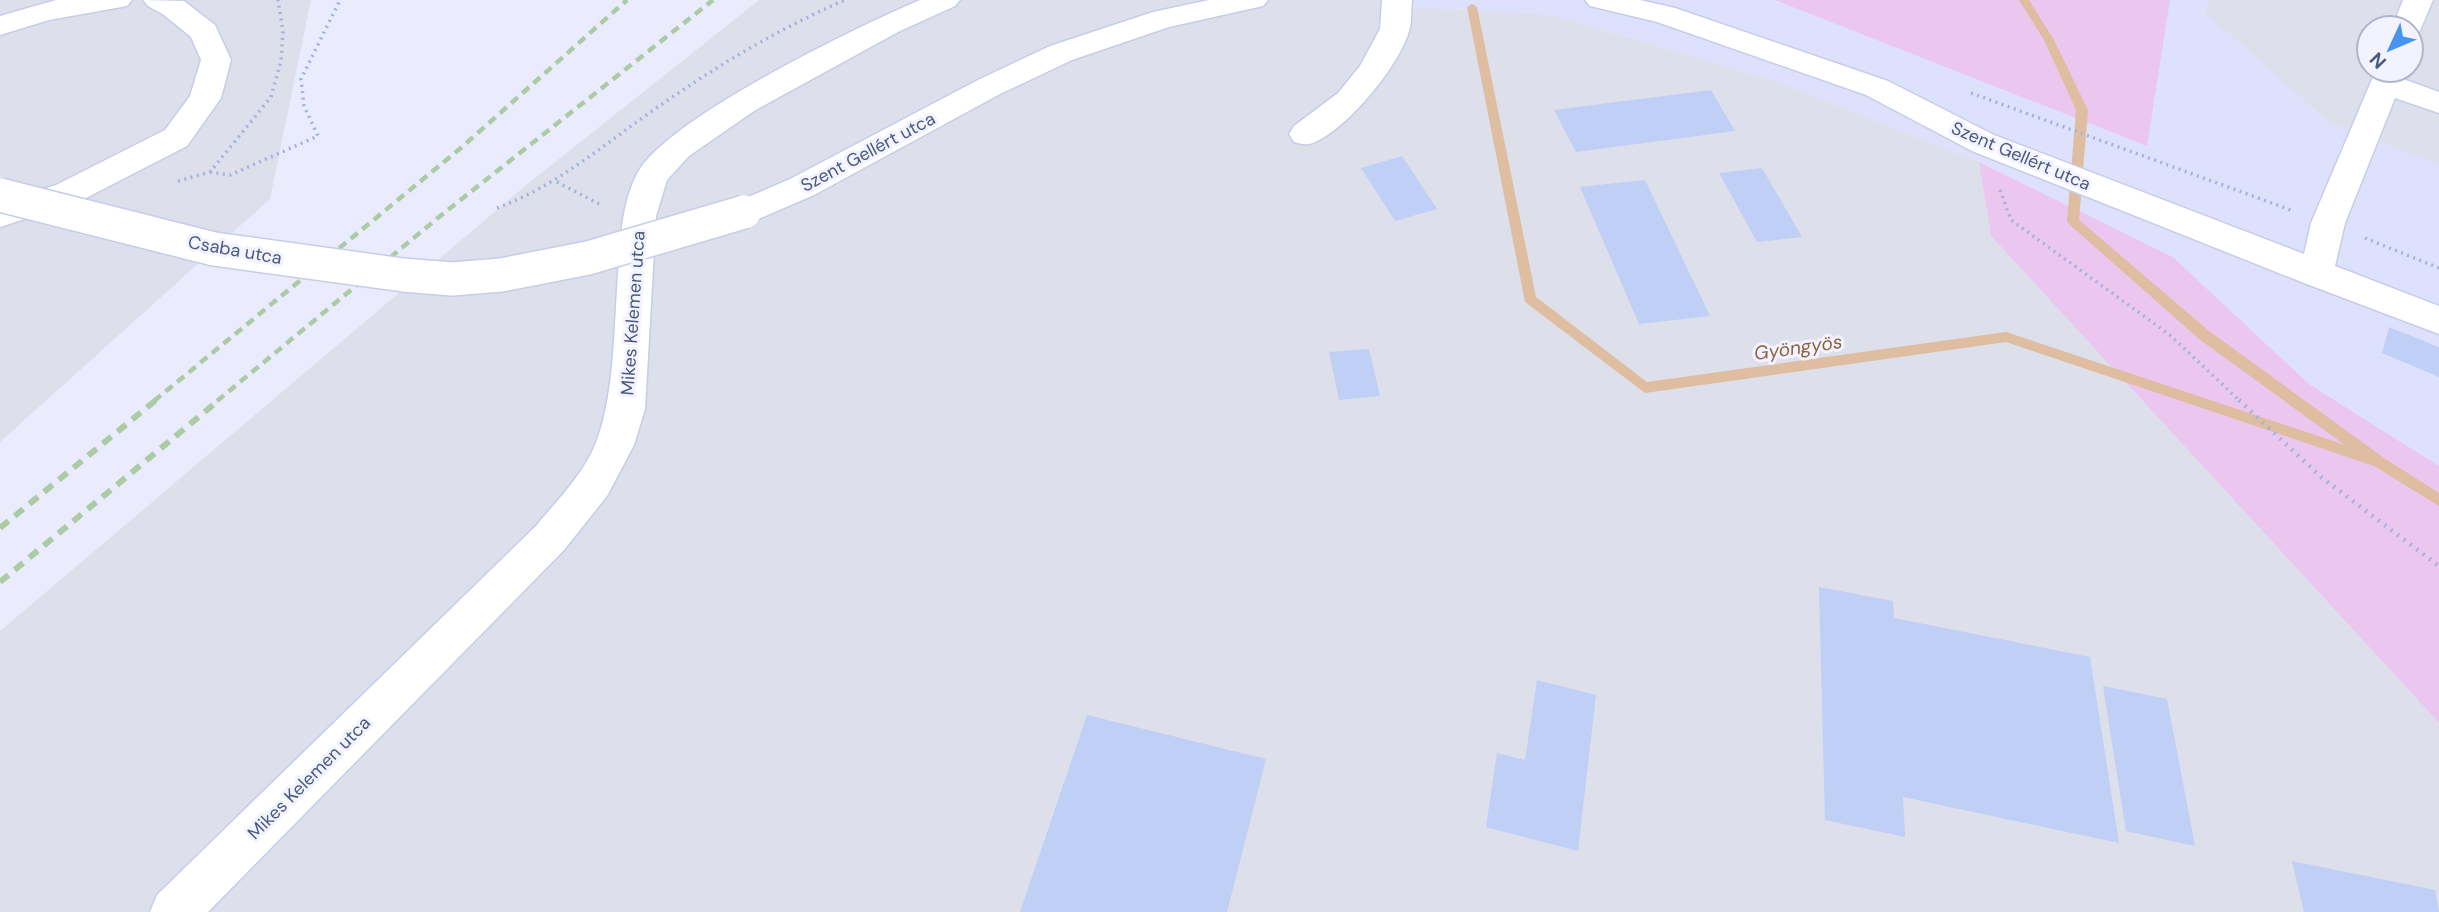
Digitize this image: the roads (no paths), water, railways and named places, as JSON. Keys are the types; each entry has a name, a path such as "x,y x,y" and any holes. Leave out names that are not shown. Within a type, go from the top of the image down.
{"street":[{"path":"0,26 44,11 117,0"},
{"path":"0,215 68,193 176,138 205,98 216,60 204,32 174,8 158,0"},
{"name":"Mikes Kelemen utca","path":"174,912 550,538 593,485 615,445 626,409 639,216 652,176 678,148 743,104 887,25 945,0"},
{"name":"Szent Gellért utca","path":"474,278 588,258 744,212 802,187 1061,53 1163,19 1253,0"},
{"path":"1305,134 1349,100 1373,71 1395,29 1396,0"},
{"name":"Szent Gellért utca","path":"1600,0 1665,15 1864,84 1983,143 2439,320"},
{"path":"2316,274 2328,223 2385,84"},
{"path":"2402,84 2439,103"},
{"name":"Csaba utca","path":"0,195 214,249 429,279 474,278"}],"waterway":[{"name":"Gyöngyös","path":"2024,0 2049,40 2082,110 2073,221 2204,335 2379,462"},
{"name":"Gyöngyös","path":"1472,7 1530,299 1645,388 2006,337 2379,462"},
{"name":"Gyöngyös","path":"2379,462 2439,500"}],"railway":[{"path":"154,401 462,147 627,0"},
{"path":"217,401 439,217 713,0"},
{"path":"0,528 156,400"},
{"path":"0,582 219,400"}]}
